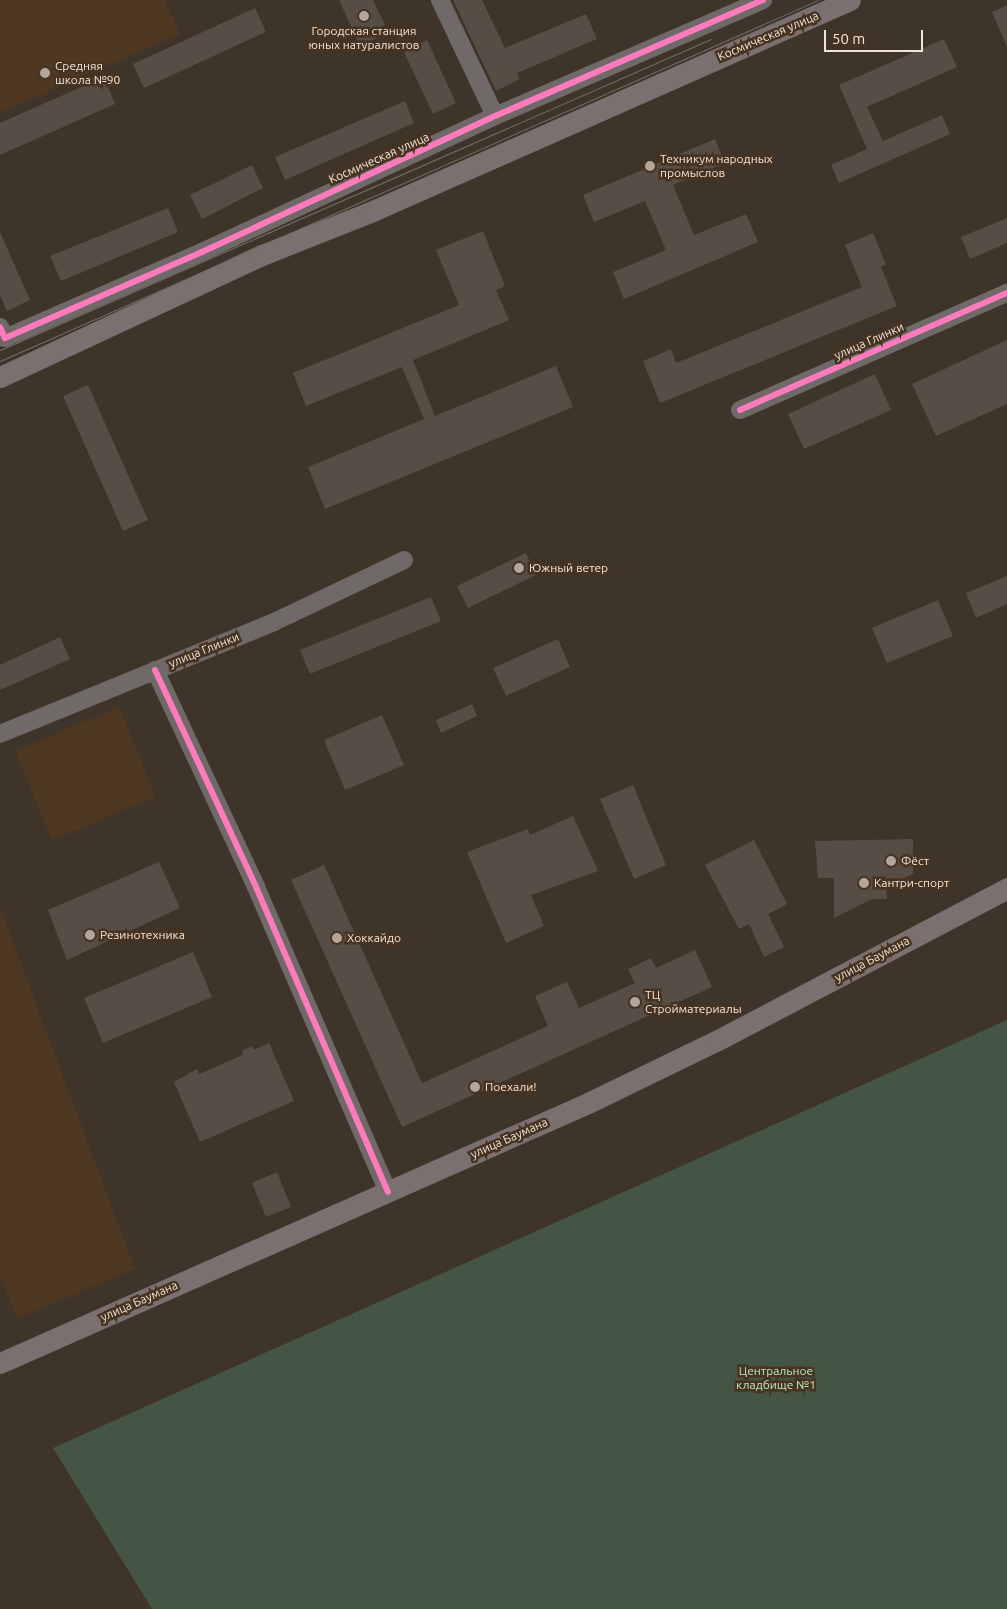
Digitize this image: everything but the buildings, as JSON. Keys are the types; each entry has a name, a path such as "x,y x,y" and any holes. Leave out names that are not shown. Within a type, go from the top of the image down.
{"main road":[{"name":"Космическая улица","path":"0,377 262,255 375,210 850,0"},
{"name":"улица Баумана","path":"0,1363 588,1104 718,1040 1007,888"}],"street":[{"path":"440,0 495,116"},
{"name":"Космическая улица","path":"3,332 202,252 495,116 763,0"},
{"name":"улица Глинки","path":"740,410 1007,293"},
{"name":"улица Глинки","path":"0,734 274,622 404,560"},
{"path":"155,670 256,887 388,1192"}],"shaded area":[{"name":"Средняя школа №90","path":"0,0 165,0 180,34 0,113"},
{"path":"119,707 156,797 52,840 15,751"},
{"path":"0,907 135,1269 18,1318 0,1278"}],"green space":[{"name":"Центральное кладбище №1","path":"1007,1020 1007,1609 152,1609 53,1448"}],"tram line":[{"path":"0,361 818,0"},
{"path":"0,350 711,39"}],"cycle path":[{"path":"0,327 5,338 202,252 495,116 763,0"},
{"path":"740,410 1007,293"},
{"path":"155,670 256,887 388,1192"}],"place":[{"name":"Городская станция юных натуралистов","path":"364,16"},
{"name":"Средняя школа №90","path":"45,73"},
{"name":"Техникум народных промыслов","path":"650,166"},
{"name":"Южный ветер","path":"519,568"},
{"name":"Фёст","path":"891,861"},
{"name":"Кантри-спорт","path":"864,883"},
{"name":"Резинотехника","path":"90,935"},
{"name":"Хоккайдо","path":"337,938"},
{"name":"ТЦ Стройматериалы","path":"635,1002"},
{"name":"Поехали!","path":"475,1087"}]}
